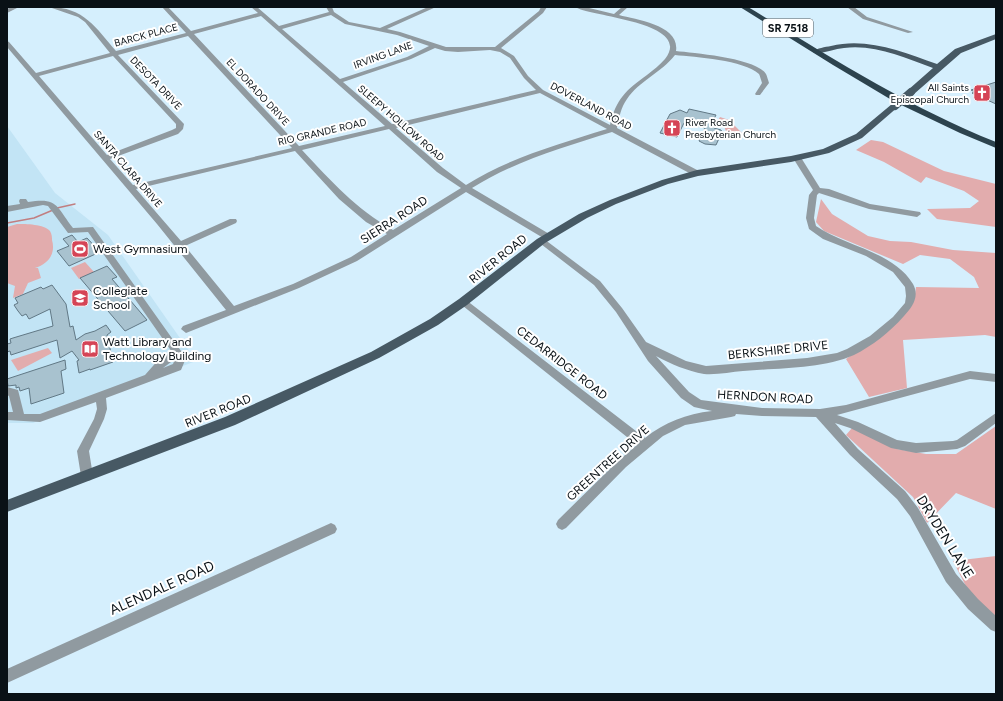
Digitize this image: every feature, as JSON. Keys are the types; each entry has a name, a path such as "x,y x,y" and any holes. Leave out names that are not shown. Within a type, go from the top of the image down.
{"highway":[{"name":"SR 7518","path":"743,7 820,51"},
{"name":"SR 7518","path":"751,7 820,51"},
{"path":"820,51 924,109 996,140"},
{"path":"820,51 918,111 996,145"}],"main road":[{"name":"RIVER ROAD","path":"7,506 230,421 337,373 405,339 463,302 544,239 583,216 613,202 665,182 696,174 797,158 826,151 850,141 870,128 938,67 958,52 976,43 996,36"},
{"name":"SR 7518","path":"820,51 845,45 863,46 889,51 938,67"}],"street":[{"path":"7,11 16,7"},
{"name":"DESOTA DRIVE","path":"52,7 80,16 88,21 114,54 177,120 180,126 178,130 172,133 105,158"},
{"name":"EL DORADO DRIVE","path":"165,7 352,206 369,220 393,234"},
{"name":"SLEEPY HOLLOW ROAD","path":"254,7 440,170 544,239"},
{"path":"382,30 433,7"},
{"path":"278,28 330,10 343,21 398,33 433,46 454,50 498,48 541,12 544,7"},
{"path":"578,7 648,24 662,30 671,39 674,47 674,53 669,60 626,95 620,105 613,129"},
{"path":"615,16 625,7"},
{"path":"850,7 865,18 910,32"},
{"name":"BARCK PLACE","path":"35,75 262,14"},
{"name":"SANTA CLARA DRIVE","path":"7,43 180,245 232,310"},
{"name":"IRVING LANE","path":"339,81 409,58 433,46"},
{"name":"DOVERLAND ROAD","path":"498,48 510,54 526,77 541,91 696,174"},
{"path":"674,53 738,63 757,69 764,75 766,82 764,89 758,94"},
{"name":"RIO GRANDE ROAD","path":"131,188 541,91"},
{"name":"SIERRA ROAD","path":"186,328 296,286 339,266 366,252 466,188 533,155 613,129"},
{"path":"797,158 817,190 826,191 869,206 917,214"},
{"name":"BERKSHIRE DRIVE","path":"642,343 674,360 691,367 706,370 821,360 851,352 872,339 896,319 909,304 911,296 909,286 896,270 879,259 826,237 815,230 810,222 810,218 813,194 817,190"},
{"path":"7,416 40,418 177,367 181,358 90,229 71,231 51,204 43,202 24,203 8,208"},
{"path":"180,245 233,221"},
{"name":"HERNDON ROAD","path":"544,239 597,283 615,304 668,377 692,400 706,406 762,412 819,413 854,425 895,445 916,448 953,446 961,443 996,417"},
{"name":"CEDARRIDGE ROAD","path":"463,302 645,445"},
{"path":"819,413 846,409 970,375 996,378"},
{"path":"7,391 14,393 11,401 21,418"},
{"path":"87,476 83,451 99,419 102,409 100,396"},
{"name":"GREENTREE DRIVE","path":"562,524 622,464 659,434 682,421 701,416 744,410"},
{"name":"DRYDEN LANE","path":"819,413 854,452 901,495 914,512 940,562 951,578 973,604 996,625"},
{"name":"ALENDALE ROAD","path":"7,676 331,529"}],"shaded area":[{"path":"720,117 729,120 742,133 729,138 723,124 717,122"},
{"name":"Collegiate School","path":"7,126 55,193 108,235 196,361 33,423 7,423"},
{"path":"871,140 883,142 944,171 996,184 996,227 937,219 927,209 970,208 979,201 964,191 926,177 921,183 884,162 856,150"},
{"path":"821,199 832,214 868,236 890,241 911,242 953,250 996,253 996,337 985,335 903,340 907,388 869,397 846,359 899,321 914,301 916,287 979,288 974,277 950,259 920,255 903,264 824,231 816,222"},
{"path":"17,224 35,225 44,227 50,231 52,235 53,250 50,258 44,264 35,268 38,268 41,278 28,283 23,294 13,298 15,286 7,283 7,227"},
{"path":"85,262 94,272 79,279 71,268"},
{"path":"48,348 52,353 18,371 11,360"},
{"path":"996,426 996,509 956,493 927,523 913,497 846,435 852,428 897,449 926,454 956,454"},
{"path":"996,556 996,617 972,598 953,561"}],"building":[{"name":"All Saints Episcopal Church","path":"996,82 996,104 972,93 975,92 971,90"},
{"name":"River Road Presbyterian Church","path":"689,109 716,115 711,125 716,126 714,128 721,130 722,132 716,145 705,144 699,141 705,128 684,123 677,137 660,133 670,114 680,110 687,113"},
{"name":"West Gymnasium","path":"72,235 78,242 87,238 100,252 69,266 57,251 69,246 63,239"},
{"path":"107,266 117,277 112,279 147,320 125,331 80,278"},
{"path":"52,285 66,304 70,327 73,326 76,340 85,334 106,325 111,332 107,335 113,362 79,373 77,361 79,360 72,351 60,358 57,340 11,355 10,351 7,352 7,344 11,343 10,339 53,326 50,309 29,319 26,314 22,316 14,305 18,303 15,298 41,287 43,289"},
{"path":"65,360 66,369 61,371 64,393 31,404 29,388 20,391 19,387 16,388 16,385 8,386 7,379"}],"waterway":[{"path":"57,208 75,204"},
{"path":"7,223 34,218 53,210"}],"place":[{"name":"All Saints Episcopal Church","path":"982,93"},
{"name":"River Road Presbyterian Church","path":"672,128"},
{"name":"West Gymnasium","path":"80,249"},
{"name":"Collegiate School","path":"80,298"},
{"name":"Watt Library and Technology Building","path":"90,349"}]}
